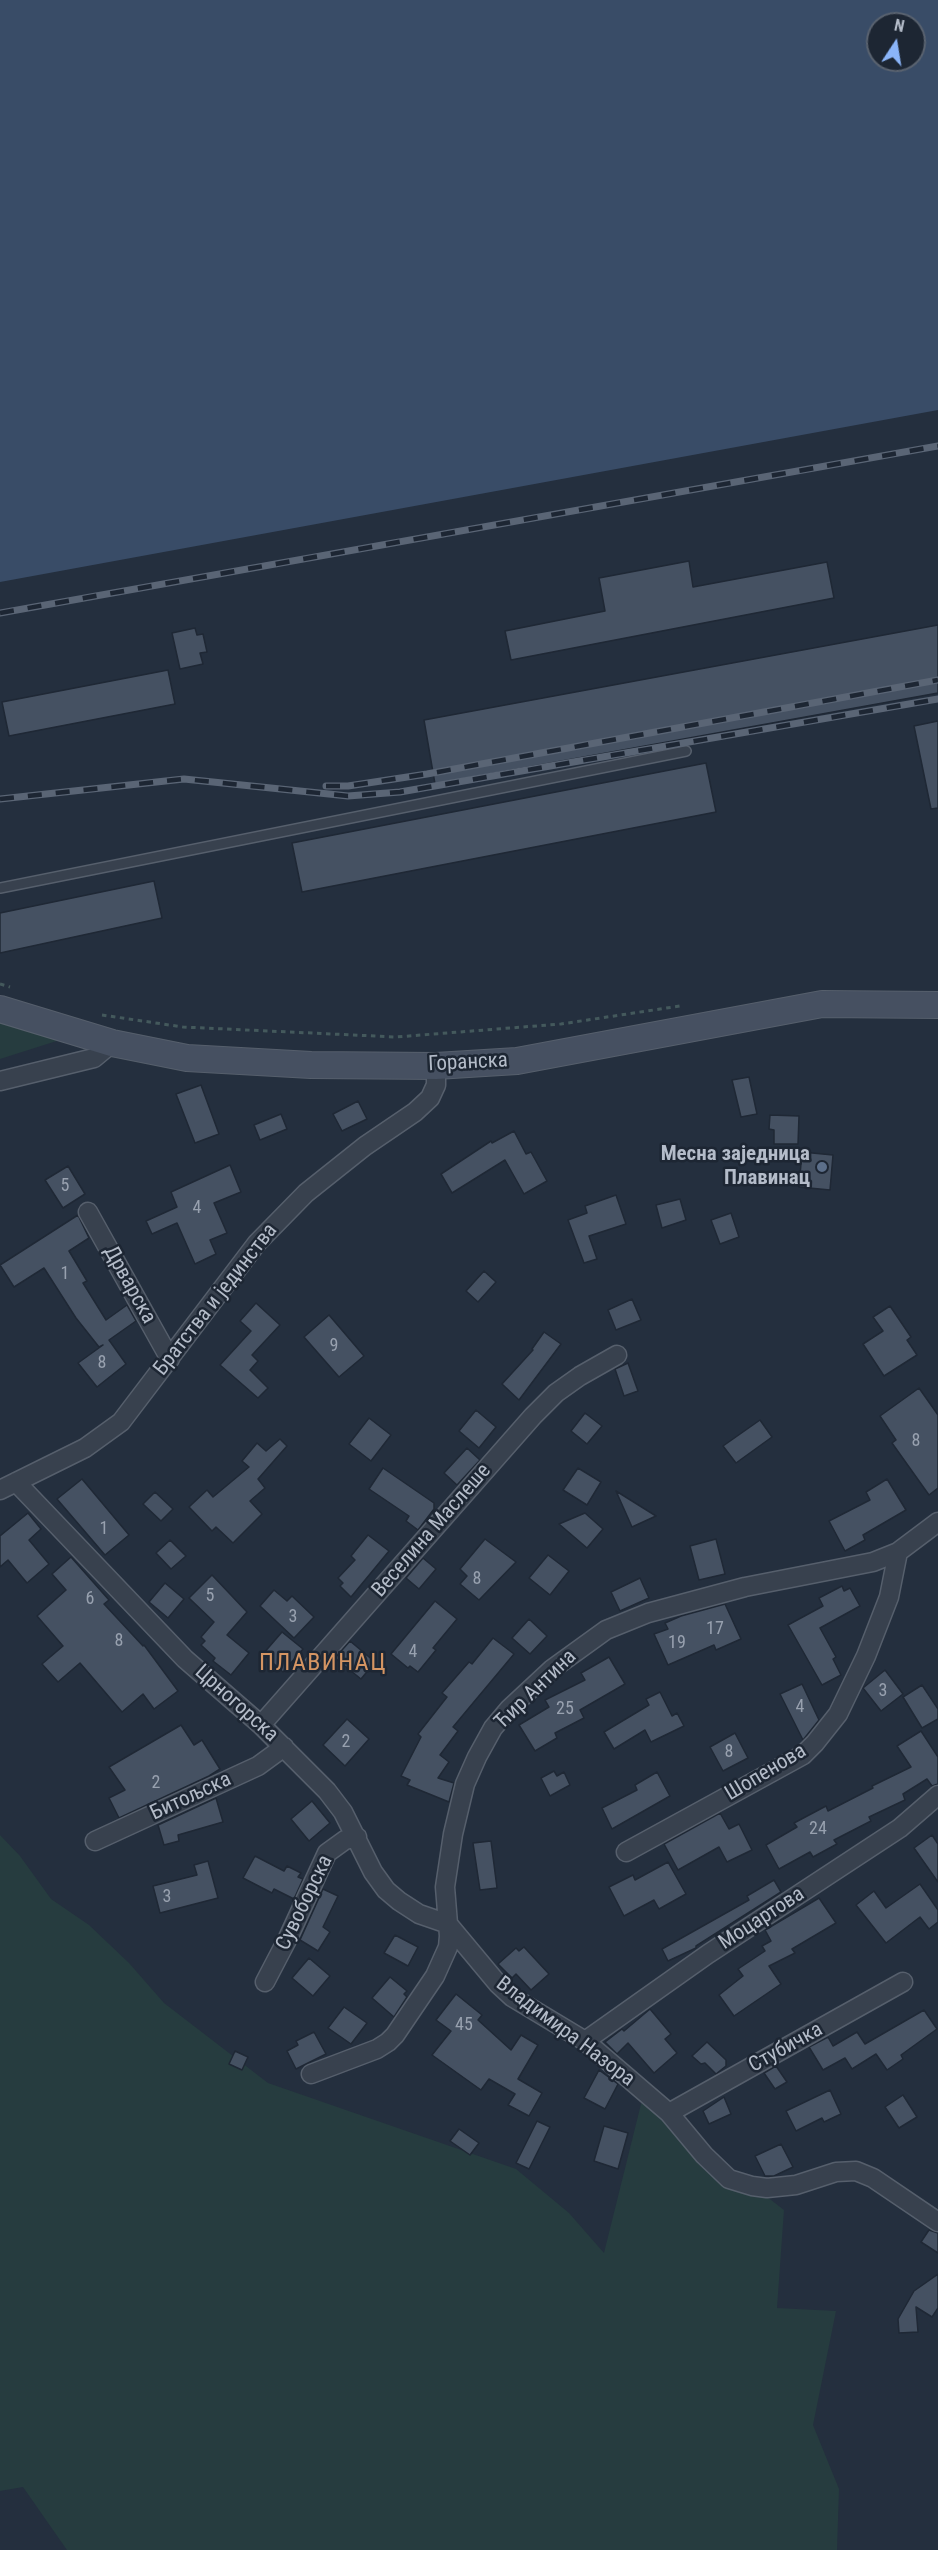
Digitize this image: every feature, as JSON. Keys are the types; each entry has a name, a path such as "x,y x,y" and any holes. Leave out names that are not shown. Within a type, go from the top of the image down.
{"main road":[{"name":"Горанска","path":"6,999 111,1043 160,1053 228,1062 436,1066 517,1061 822,1004 938,1005"}],"street":[{"path":"0,1081 94,1058 111,1043"},
{"name":"Братства и јединства","path":"8,1486 85,1448 121,1422 243,1259 284,1214 338,1166 415,1112 430,1098 436,1085 436,1066"},
{"name":"Дрварска","path":"88,1212 170,1359"},
{"name":"Веселина Маслеше","path":"261,1725 556,1392 617,1355"},
{"name":"Црногорска","path":"8,1486 185,1659 261,1725 327,1791 343,1812 373,1872 399,1901 419,1914 448,1924"},
{"name":"Ћир Антина","path":"311,2074 377,2049 395,2035 435,1976 445,1956 449,1936 445,1887 458,1809 477,1757 493,1728 509,1709 552,1670 606,1630 648,1612 745,1587 873,1562 898,1552 938,1522"},
{"name":"Шопенова","path":"626,1852 803,1755 815,1743 838,1714 866,1656 889,1597 898,1552"},
{"name":"Битољска","path":"95,1841 258,1766 284,1747"},
{"name":"Моцартова","path":"585,2041 708,1953 900,1828 938,1795"},
{"name":"Сувоборска","path":"265,1982 327,1853 345,1840 357,1837"},
{"name":"Владимира Назора","path":"448,1924 498,1984 512,1997 585,2041 669,2113 718,2170 729,2179 752,2187 776,2187 796,2185 836,2172 856,2171 873,2178 938,2222"},
{"name":"Стубичка","path":"669,2113 903,1982"}],"lane":[{"path":"0,888 686,751"}],"path":[{"path":"0,984 6,999"},
{"path":"94,1014 183,1027 396,1037 561,1024 686,1005"}],"green space":[{"path":"0,1022 66,1038 0,1059"},
{"path":"0,1835 20,1856 51,1899 89,1925 129,1963 164,2003 268,2083 516,2169 569,2213 604,2253 642,2100 784,2210 777,2308 836,2311 813,2425 839,2489 837,2550 67,2550 23,2487 0,2491"}],"water":[{"path":"0,0 938,0 938,410 0,582"}],"building":[{"path":"689,561 693,587 827,562 834,598 511,660 505,631 605,611 599,578"},
{"path":"938,625 938,693 435,784 424,720"},
{"path":"195,628 197,635 203,634 207,652 200,653 203,664 180,669 172,633"},
{"path":"168,670 175,704 9,736 2,702"},
{"path":"938,721 938,808 931,809 914,726"},
{"path":"706,763 716,812 302,892 292,843"},
{"path":"154,881 162,918 0,953 0,913"},
{"path":"749,1077 757,1114 741,1117 732,1080"},
{"path":"201,1085 219,1134 195,1143 176,1094"},
{"path":"358,1101 367,1119 342,1131 333,1114"},
{"path":"281,1114 287,1129 260,1140 254,1125"},
{"path":"770,1115 799,1116 798,1144 774,1144 774,1130 769,1129"},
{"path":"514,1131 526,1154 531,1152 547,1181 524,1194 505,1160 452,1193 441,1174 491,1141 492,1143"},
{"path":"802,1152 833,1155 830,1190 799,1187"},
{"path":"230,1165 241,1192 214,1203 227,1233 210,1240 216,1254 195,1264 177,1223 152,1234 146,1221 177,1207 171,1192"},
{"path":"68,1166 85,1194 63,1208 45,1180"},
{"path":"616,1195 626,1224 589,1236 597,1259 584,1263 568,1220 587,1213 585,1206"},
{"path":"680,1199 686,1220 662,1228 656,1205"},
{"path":"731,1213 739,1237 720,1244 711,1220"},
{"path":"78,1215 89,1238 69,1251 87,1281 83,1283 106,1320 127,1305 136,1321 109,1340 126,1364 97,1387 78,1363 103,1345 99,1347 76,1318 44,1268 14,1287 0,1265"},
{"path":"484,1271 496,1282 478,1302 466,1291"},
{"path":"632,1299 641,1320 616,1330 608,1310"},
{"path":"256,1303 280,1325 252,1355 258,1361 250,1370 268,1388 258,1398 220,1365 251,1331 240,1321"},
{"path":"890,1306 911,1337 907,1340 917,1355 884,1376 863,1344 883,1331 873,1317"},
{"path":"329,1315 364,1356 339,1377 304,1337"},
{"path":"544,1332 561,1344 519,1400 502,1384 533,1350"},
{"path":"628,1363 638,1391 624,1396 615,1369"},
{"path":"919,1388 938,1415 938,1488 929,1495 892,1443 896,1440 880,1416"},
{"path":"476,1410 496,1427 479,1448 459,1431"},
{"path":"585,1413 602,1426 587,1444 571,1431"},
{"path":"369,1418 391,1435 371,1461 349,1444"},
{"path":"760,1420 772,1437 736,1463 723,1446"},
{"path":"280,1439 287,1446 258,1479 265,1488 250,1501 262,1514 233,1543 216,1527 212,1531 189,1507 207,1490 213,1497 249,1467 242,1461 257,1443 266,1451"},
{"path":"467,1448 480,1460 457,1485 444,1473"},
{"path":"383,1468 434,1503 434,1509 418,1530 406,1521 409,1516 369,1489"},
{"path":"578,1468 601,1482 587,1505 563,1490"},
{"path":"82,1479 129,1535 105,1555 57,1499"},
{"path":"887,1479 906,1510 863,1535 865,1540 845,1551 829,1521 870,1500 866,1492"},
{"path":"616,1491 656,1516 632,1527"},
{"path":"155,1492 173,1509 161,1521 143,1504"},
{"path":"28,1513 41,1529 29,1540 49,1564 27,1583 8,1560 0,1567 0,1536"},
{"path":"585,1513 603,1529 587,1548 559,1524"},
{"path":"368,1535 389,1551 351,1597 340,1586 343,1583 338,1578 355,1560 351,1556"},
{"path":"485,1539 516,1562 479,1600 460,1584 467,1576 460,1569"},
{"path":"716,1539 725,1574 699,1580 690,1546"},
{"path":"170,1540 186,1556 171,1569 156,1553"},
{"path":"548,1555 569,1571 550,1595 529,1578"},
{"path":"71,1557 109,1600 104,1604 144,1645 178,1691 154,1709 143,1694 122,1712 80,1663 58,1682 42,1664 63,1646 37,1616 66,1590 52,1574"},
{"path":"423,1558 436,1569 419,1589 406,1578"},
{"path":"212,1575 247,1612 227,1635 249,1653 231,1675 213,1661 215,1658 201,1645 205,1641 201,1637 214,1622 189,1598"},
{"path":"640,1578 649,1598 620,1611 611,1592"},
{"path":"165,1583 184,1599 168,1618 149,1602"},
{"path":"842,1586 844,1591 850,1588 860,1606 820,1628 836,1657 833,1659 841,1675 822,1685 788,1625 823,1606 819,1598"},
{"path":"274,1590 287,1601 292,1596 314,1617 294,1638 260,1606"},
{"path":"435,1601 457,1619 433,1648 436,1650 418,1672 410,1666 408,1668 391,1654"},
{"path":"725,1604 741,1639 716,1650 714,1645 668,1665 654,1634 668,1629 665,1623 681,1616"},
{"path":"529,1619 547,1636 530,1654 512,1638"},
{"path":"282,1632 303,1649 283,1672 263,1654"},
{"path":"493,1638 514,1654 453,1727 458,1731 440,1755 449,1762 438,1778 454,1783 449,1802 407,1785 410,1780 401,1776 421,1737 418,1734 447,1697 442,1693 469,1662 472,1664"},
{"path":"350,1641 375,1662 361,1679 335,1658"},
{"path":"609,1657 625,1684 580,1710 584,1718 555,1733 557,1738 535,1751 519,1725 549,1707 545,1700 585,1680 581,1673"},
{"path":"885,1670 903,1694 881,1711 863,1688"},
{"path":"802,1684 819,1720 803,1740 780,1694"},
{"path":"922,1685 938,1709 938,1719 922,1728 903,1697"},
{"path":"660,1692 672,1716 677,1713 684,1726 651,1742 645,1730 614,1749 604,1732 649,1705 646,1699"},
{"path":"347,1719 369,1739 345,1766 323,1745"},
{"path":"181,1725 194,1745 202,1740 220,1769 119,1818 109,1798 125,1790 109,1767"},
{"path":"921,1731 938,1757 938,1784 932,1786 927,1779 903,1794 905,1800 869,1817 871,1821 834,1840 837,1844 813,1857 810,1852 779,1869 766,1845 797,1827 794,1823 826,1806 828,1811 911,1767 897,1746"},
{"path":"735,1733 748,1758 723,1771 710,1747"},
{"path":"554,1771 557,1776 564,1772 570,1785 550,1796 541,1778"},
{"path":"657,1772 670,1796 612,1829 602,1808 637,1790 635,1785"},
{"path":"216,1798 223,1822 178,1835 179,1841 164,1845 158,1825"},
{"path":"312,1801 330,1823 309,1841 291,1819"},
{"path":"720,1813 729,1829 739,1824 752,1850 727,1862 719,1847 678,1870 664,1844"},
{"path":"932,1835 938,1844 938,1882 914,1848"},
{"path":"491,1841 497,1888 480,1890 473,1843"},
{"path":"255,1856 284,1871 287,1866 301,1873 298,1877 303,1879 294,1899 274,1889 272,1893 243,1878"},
{"path":"208,1861 218,1898 160,1913 153,1886 197,1875 194,1865"},
{"path":"668,1862 686,1894 659,1909 654,1900 624,1916 609,1887 633,1875 635,1880"},
{"path":"774,1880 781,1892 696,1948 668,1961 662,1949 749,1900 747,1896"},
{"path":"920,1884 938,1910 938,1922 929,1929 920,1917 886,1943 856,1905 874,1891 886,1908"},
{"path":"323,1889 338,1896 323,1927 330,1932 318,1951 300,1940"},
{"path":"819,1898 836,1923 792,1949 795,1953 769,1966 781,1984 734,2016 719,1995 743,1976 738,1969 765,1951 762,1946 771,1941 765,1930"},
{"path":"395,1935 418,1947 408,1966 384,1953"},
{"path":"524,1947 549,1974 531,1990 516,1974 512,1978 498,1964 516,1948 519,1951"},
{"path":"309,1958 330,1976 313,1996 292,1978"},
{"path":"390,1977 407,1991 404,1994 407,1997 394,2017 372,1998"},
{"path":"456,1994 482,2015 478,2020 511,2050 521,2035 538,2045 518,2079 542,2093 529,2116 508,2105 515,2094 489,2079 481,2090 432,2055 451,2031 436,2020"},
{"path":"344,2007 367,2023 351,2044 328,2028"},
{"path":"650,2009 671,2034 665,2039 677,2053 654,2073 628,2043 617,2054 605,2042 622,2029 624,2031"},
{"path":"924,2010 937,2029 901,2055 903,2059 887,2070 876,2054 852,2069 845,2058 823,2070 809,2047 828,2037 833,2046 857,2032 865,2044"},
{"path":"314,2032 326,2054 296,2069 287,2051 298,2045 296,2041"},
{"path":"707,2042 726,2060 726,2066 716,2074 705,2063 701,2064 692,2056"},
{"path":"235,2051 248,2057 242,2070 229,2064"},
{"path":"776,2066 787,2082 775,2089 764,2073"},
{"path":"599,2070 618,2084 605,2109 584,2098"},
{"path":"830,2090 841,2114 824,2122 822,2118 796,2131 786,2111"},
{"path":"903,2095 917,2117 899,2128 885,2107"},
{"path":"724,2097 731,2114 709,2124 703,2111"},
{"path":"537,2121 550,2127 529,2169 516,2163"},
{"path":"604,2126 628,2133 618,2169 594,2161"},
{"path":"459,2129 479,2143 470,2155 450,2141"},
{"path":"781,2144 793,2167 774,2176 765,2176 755,2156"},
{"path":"929,2230 938,2233 938,2253 921,2242"},
{"path":"938,2274 938,2308 932,2317 916,2307 918,2332 899,2333 898,2319 914,2291"}],"railway":[{"path":"0,613 938,446"},
{"path":"326,786 348,786 427,774 938,680"},
{"path":"0,799 184,779 348,796 400,792 938,699"}],"place":[{"name":"Месна заједница Плавинац","path":"822,1167"}],"district":[{"name":"ПЛАВИНАЦ","path":"323,1664"}]}
